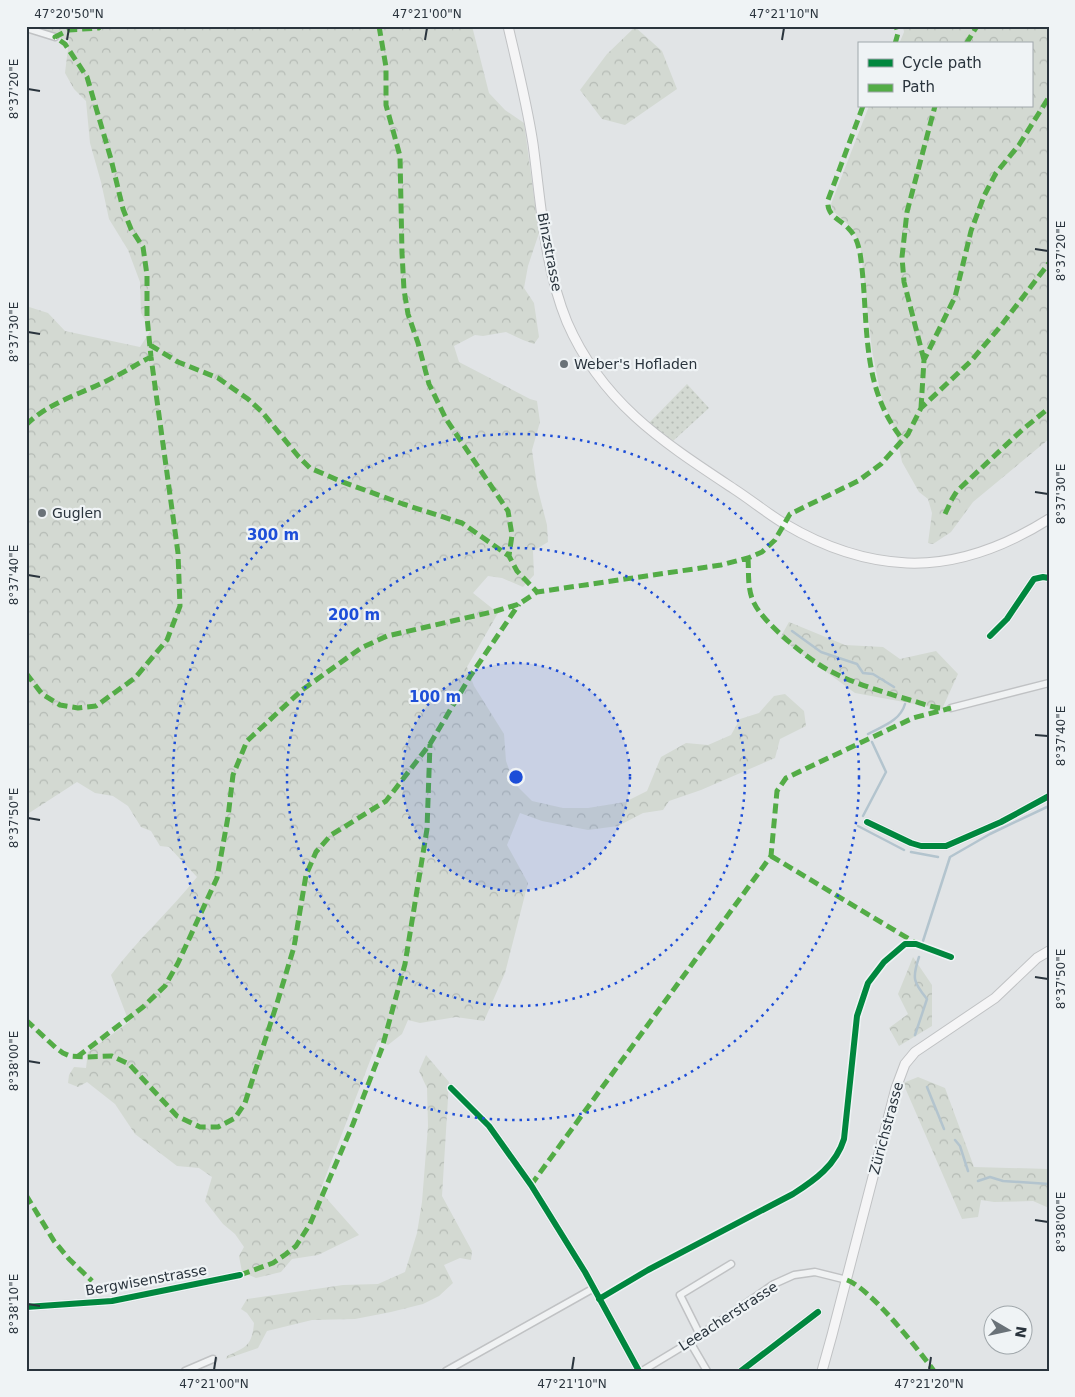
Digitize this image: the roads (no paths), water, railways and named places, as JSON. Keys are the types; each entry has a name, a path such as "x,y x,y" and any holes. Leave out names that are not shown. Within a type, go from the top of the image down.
{"main road":[{"name":"Binzstrasse","path":"508,26 528,113 551,272 560,304 583,354 606,387 650,431 784,524 824,544 871,559 907,563 944,561 994,548 1049,519"},
{"name":"Zürichstrasse","path":"822,1371 896,1088 905,1064 915,1052 995,998 1037,958 1049,950"}],"street":[{"path":"26,28 55,37"},
{"path":"990,636 1007,619 1034,579 1049,578"},
{"path":"951,708 1049,683"},
{"path":"867,822 911,843 921,846 946,846 1001,822 1049,796"},
{"path":"451,1088 489,1126 531,1185 594,1288 641,1371"},
{"path":"700,1335 680,1295 731,1264"},
{"name":"Leeacherstrasse","path":"641,1371 690,1342 774,1284 794,1275 815,1272 847,1280"},
{"name":"Bergwisenstrasse","path":"26,1307 112,1301 240,1275"},
{"path":"446,1371 594,1288"},
{"path":"740,1371 818,1312"},
{"path":"690,1342 707,1371"},
{"path":"185,1371 213,1359"}],"waterway":[{"path":"792,631 821,652 857,664 863,673 873,674 894,687"},
{"path":"868,734 895,719 903,710 905,704"},
{"path":"863,816 886,772 872,742"},
{"path":"923,941 950,857 990,834 1049,806"},
{"path":"858,826 904,850"},
{"path":"911,852 938,857"},
{"path":"915,1035 927,999 915,980 915,970 919,957"},
{"path":"927,1087 944,1129"},
{"path":"955,1140 960,1146 968,1171"},
{"path":"978,1181 990,1177 1003,1181 1049,1184"}],"place":[{"name":"Weber's Hofladen","path":"564,364"},
{"name":"Guglen","path":"42,513"}]}
